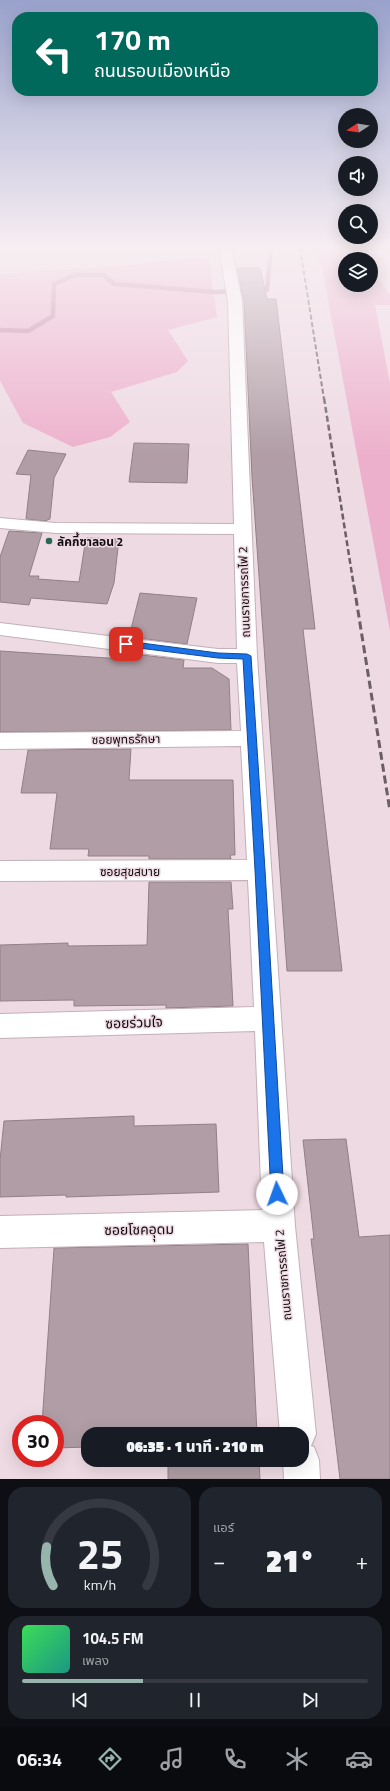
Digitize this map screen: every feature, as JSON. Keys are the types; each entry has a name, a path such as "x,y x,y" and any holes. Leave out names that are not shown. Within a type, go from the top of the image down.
{"street":[{"name":"ถนนราชการรถไฟ 2","path":"235,317 247,656 279,1226 297,1427"},
{"path":"0,523 56,528 242,529"},
{"path":"0,629 218,656 247,656"},
{"name":"ซอยพุทธรักษา","path":"0,741 252,738"},
{"name":"ซอยสุขสบาย","path":"0,872 260,870"},
{"name":"ซอยร่วมใจ","path":"0,1026 268,1019"},
{"name":"ซอยโชคอุุดม","path":"0,1232 279,1226"},
{"path":"301,1467 302,1479"}],"shaded area":[{"path":"0,317 217,317 168,330 188,361 177,372 111,392 130,422 110,437 73,447 23,423 0,381"},
{"path":"331,317 377,317 390,383 390,631"}],"building":[{"path":"245,317 278,317 315,629 303,629 342,971 287,971 252,477"},
{"path":"134,443 189,444 187,483 129,482"},
{"path":"28,450 66,454 54,478 50,519 45,521 26,519 31,475 16,474"},
{"path":"9,531 42,533 29,576 39,576 38,579 79,582 86,538 119,539 114,583 107,604 31,598 29,605 0,602 0,557"},
{"path":"140,593 197,598 187,644 129,637"},
{"path":"0,651 123,659 125,653 184,660 183,668 212,668 229,679 231,730 0,732"},
{"path":"131,749 129,780 233,780 235,855 230,855 231,859 149,859 149,856 88,856 89,849 50,849 57,793 21,793 28,750"},
{"path":"149,882 231,882 233,909 228,909 233,1006 166,1008 166,1005 74,1006 74,1000 0,1001 0,945 68,943 68,946 147,945"},
{"path":"134,1116 134,1126 216,1124 219,1192 66,1197 66,1195 0,1197 0,1160 4,1121"},
{"path":"346,1139 359,1237 390,1235 390,1479 340,1479 311,1239 314,1239 303,1140"},
{"path":"248,1244 257,1427 81,1427 81,1447 64,1448 64,1415 43,1415 54,1248"},
{"path":"168,1467 259,1467 260,1479 168,1479"}],"waterway":[{"path":"0,330 28,331 51,317"}],"railway":[{"path":"311,317 324,399"},
{"path":"324,398 354,587"},
{"path":"354,586 390,811"}],"place":[{"name":"ลัคกี้ซาลอน 2","path":"49,541"}],"route":[{"path":"126,644 218,656 247,656 277,1194"}]}
